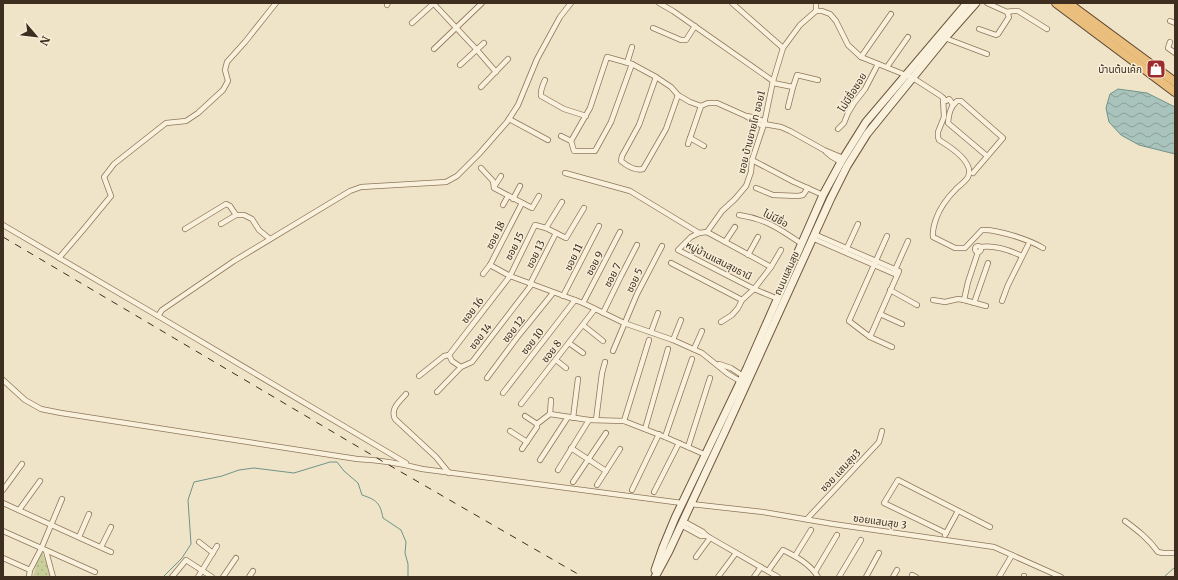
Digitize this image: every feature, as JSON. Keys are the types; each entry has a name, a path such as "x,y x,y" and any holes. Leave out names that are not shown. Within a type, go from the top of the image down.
{"highway":[{"path":"1056,3 1175,92"},
{"path":"1068,3 1175,82"}],"main road":[{"name":"ถนนแสนสุข","path":"653,577 669,551 691,504 780,300 823,195 842,160 866,122 967,3"},
{"name":"ถนนแสนสุข","path":"653,577 663,547 682,503 780,300 817,237 831,198 844,172 867,134 945,38 976,3"},
{"path":"675,518 682,523"}],"street":[{"path":"59,258 111,196 104,177 114,164 166,124 186,121 198,113 223,90 228,81 225,70 227,62 276,3"},
{"path":"412,23 433,3 496,72"},
{"path":"434,49 482,3"},
{"path":"158,316 162,310 234,261 350,190 360,187 446,182 457,176 479,154 509,119 518,105 541,52 560,17 571,3"},
{"path":"659,3 696,26 773,82 793,87"},
{"path":"732,3 783,48"},
{"path":"816,3 816,11 822,11 830,14 836,21 848,45 861,57 913,78 945,99 949,99 953,105"},
{"path":"987,3 1008,12 1013,10 1018,12 1047,29"},
{"name":"ซอย บ้านยายโท ซอย1","path":"707,232 722,211 746,186 751,172 752,160 764,124 773,82 783,48 800,25 816,11"},
{"path":"979,29 993,34 998,34 1009,18 1008,12"},
{"path":"861,57 890,14"},
{"path":"1170,21 1175,23"},
{"path":"653,28 681,40 686,40 696,26"},
{"path":"887,67 908,37"},
{"path":"945,38 987,54"},
{"path":"1170,42 1168,48 1175,53"},
{"path":"460,65 484,43"},
{"path":"561,136 571,141 574,151 595,151 611,122 630,64 632,47"},
{"path":"571,141 590,108 607,57 630,64 656,77 671,87 678,95 690,102 701,106 708,103 717,103 746,116 756,118 764,124 781,127 824,150 832,157 842,160"},
{"path":"481,87 508,59"},
{"name":"ไม่มีชื่อซอย","path":"838,129 844,123 848,113 865,88 878,64"},
{"path":"788,107 797,75 818,80"},
{"path":"656,77 639,125 622,156 621,161 625,165 638,170 643,169 666,129 678,95"},
{"path":"546,80 540,93 542,96 564,109 586,116"},
{"path":"945,99 944,117 938,132 938,137 959,154 968,166 968,177 949,197 938,213 932,234 933,237 955,248 965,248 982,230 987,229 1012,235 1038,244 1043,248"},
{"path":"973,172 1003,138 961,101 957,101 953,105 949,114 948,123 987,156"},
{"path":"688,144 701,106"},
{"path":"509,119 548,140"},
{"path":"690,138 704,146"},
{"path":"752,160 823,195"},
{"path":"481,168 493,181 494,188 532,208 539,196"},
{"path":"565,173 630,191 699,233 707,232 771,267"},
{"path":"494,187 501,176"},
{"path":"503,205 520,186"},
{"path":"756,188 773,195 798,196 803,195 808,188"},
{"path":"546,228 562,202"},
{"name":"ซอย 18","path":"483,274 490,266 522,203"},
{"path":"185,230 226,204 230,206 236,215"},
{"name":"ซอย 13","path":"535,225 546,228 566,238 584,208"},
{"path":"221,224 236,215 244,215 252,219 259,230 270,239"},
{"name":"ไม่มีชื่อ","path":"740,215 763,220 802,244"},
{"path":"846,250 858,224"},
{"path":"3,225 409,465"},
{"name":"ซอย 15","path":"510,276 535,225"},
{"name":"ซอย 11","path":"563,296 599,226"},
{"path":"726,242 735,227"},
{"name":"ซอย 9","path":"583,303 620,232"},
{"name":"ซอย 13","path":"531,284 556,233"},
{"name":"หมู่บ้านแสนสุขธานี","path":"699,233 691,237 678,250 780,300"},
{"path":"887,236 849,321 870,337 892,347"},
{"path":"748,254 758,237"},
{"path":"817,237 875,263 897,275"},
{"path":"895,270 908,241"},
{"path":"970,242 978,249 998,247 1010,250 1022,256"},
{"name":"ซอย 7","path":"603,313 637,245"},
{"path":"1002,302 1008,285 1028,245"},
{"name":"ซอย 5","path":"613,351 637,294 662,246"},
{"path":"964,300 978,249"},
{"name":"หมู่บ้านแสนสุขธานี","path":"720,322 732,315 738,308 742,300 771,267 781,250"},
{"path":"671,263 742,300"},
{"path":"870,337 899,272 875,263"},
{"path":"974,303 988,263"},
{"path":"490,266 510,276 583,303 624,323 694,349 715,362 728,374 742,379"},
{"name":"ซอย 16","path":"419,376 444,356 449,355 510,276"},
{"name":"ซอย 14","path":"437,392 461,367 472,362 531,284"},
{"path":"890,290 917,305"},
{"name":"ซอย 12","path":"487,378 553,293"},
{"path":"933,300 945,302 958,299 986,306"},
{"name":"ซอย 10","path":"503,393 575,300"},
{"name":"ซอย 8","path":"521,404 595,309"},
{"path":"651,332 658,313"},
{"path":"880,314 902,324"},
{"path":"673,340 681,320"},
{"path":"583,325 603,341"},
{"path":"694,349 702,331"},
{"path":"624,421 649,340"},
{"path":"569,343 583,353"},
{"path":"645,429 668,349"},
{"path":"449,355 452,361 461,367"},
{"path":"666,437 692,359"},
{"path":"556,360 566,368"},
{"path":"596,420 602,373 605,362"},
{"path":"688,447 710,378"},
{"path":"540,460 570,417 578,379"},
{"path":"3,380 25,400 41,409 61,413 357,459 409,465 422,469 449,473 682,503"},
{"path":"406,394 393,410 392,415 394,419 436,457 449,473"},
{"path":"550,414 551,400"},
{"path":"522,449 537,427 537,424 550,414 589,420 624,421 659,434 706,455"},
{"path":"525,416 537,424"},
{"path":"558,470 589,420"},
{"path":"510,431 527,442"},
{"name":"ซอย แสนสุข3","path":"807,519 879,442 882,431"},
{"path":"573,482 606,433"},
{"path":"632,490 659,434"},
{"path":"654,492 679,443"},
{"path":"571,448 606,471"},
{"path":"596,485 620,448"},
{"path":"3,490 22,464"},
{"path":"946,533 884,503 898,480 990,527"},
{"path":"19,510 40,481"},
{"path":"28,577 30,570 43,550 51,525 62,499"},
{"path":"3,503 111,552"},
{"name":"ซอยแสนสุข 3","path":"691,504 763,512 994,546 1061,577"},
{"path":"943,539 958,511"},
{"path":"79,537 89,514"},
{"path":"1125,521 1146,537 1154,545 1158,552 1175,553"},
{"path":"682,523 703,532 777,577"},
{"path":"101,547 111,527"},
{"path":"795,556 811,530"},
{"path":"3,531 43,550 96,572"},
{"path":"768,571 783,550 806,563 816,575 837,535"},
{"path":"696,557 709,537"},
{"path":"839,577 861,540"},
{"path":"199,542 213,553"},
{"path":"198,577 218,546"},
{"path":"43,550 53,577"},
{"path":"718,577 736,553"},
{"path":"866,577 879,553"},
{"path":"999,577 1012,555"},
{"path":"3,558 30,570"},
{"path":"223,577 236,558"},
{"path":"172,577 186,560 212,577"},
{"path":"754,577 761,568"},
{"path":"893,577 897,570"},
{"path":"249,577 253,571"}],"green space":[{"path":"42,553 48,565 50,577 33,577 36,565"}],"water":[{"path":"1118,89 1147,93 1175,107 1175,154 1139,145 1121,135 1109,122 1106,108 1110,94"}],"waterway":[{"path":"163,577 182,558 191,544 188,500 194,482 222,476 239,470 254,468 294,473 330,462 337,462 344,471 358,483 362,495 379,505 383,518 401,530 406,542 405,553 408,564 408,577"},
{"path":"1164,577 1175,567"}],"railway":[{"path":"3,237 382,461 583,577"}],"place":[{"name":"บ้านต้นเค้ก","path":"1156,69"}]}
